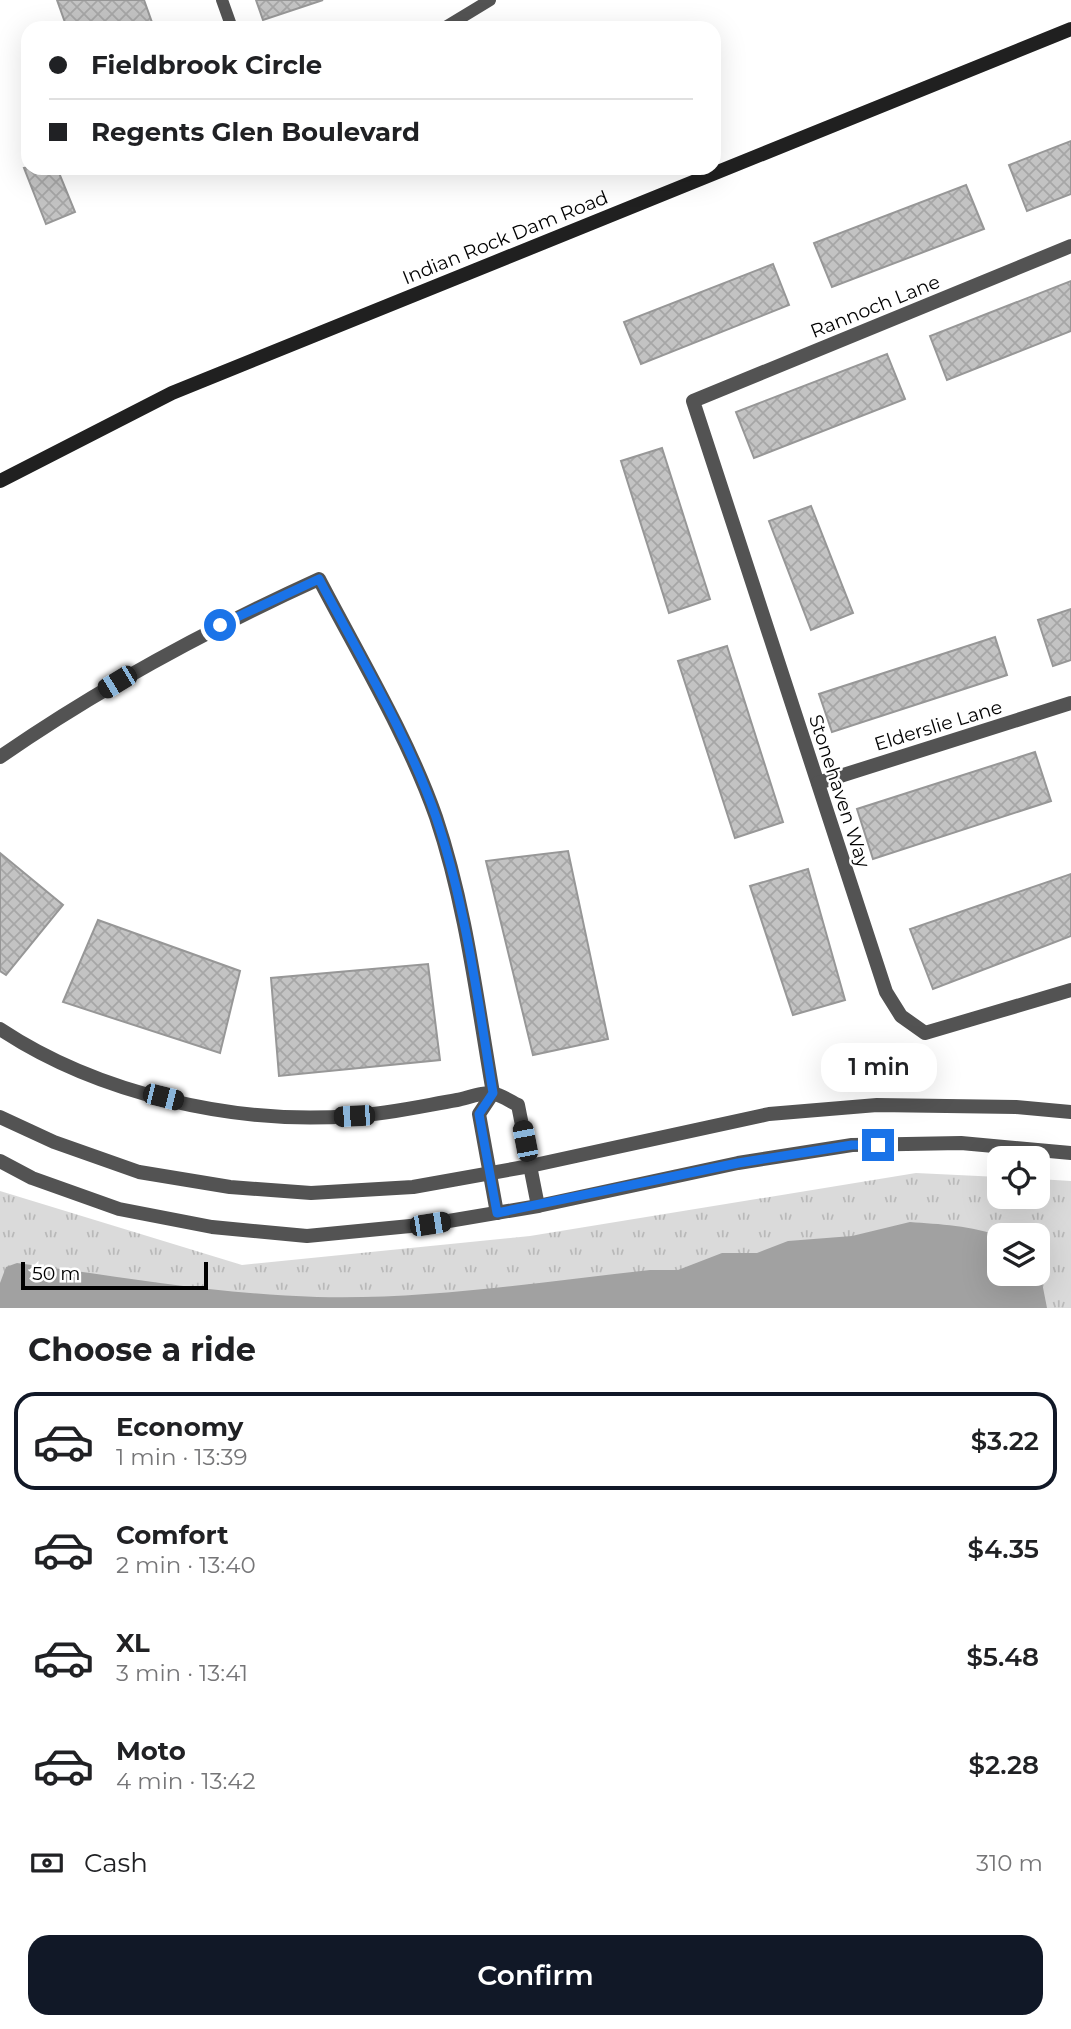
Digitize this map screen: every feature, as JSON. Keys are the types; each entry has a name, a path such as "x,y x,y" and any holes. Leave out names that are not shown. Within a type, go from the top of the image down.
{"street":[{"name":"Indian Rock Dam Road","path":"721,171 1071,29"},
{"name":"Indian Rock Dam Road","path":"0,481 172,393 710,175"},
{"name":"Rannoch Lane","path":"693,401 1071,246"},
{"name":"Stonehaven Way","path":"693,401 886,992 901,1016 925,1033 1071,990"},
{"path":"0,757 79,704 200,635 319,579 393,722 435,815 445,847 468,945 493,1093 479,1114 497,1213"},
{"name":"Elderslie Lane","path":"818,783 1071,704"},
{"path":"0,1029 63,1063 124,1088 251,1114 308,1119 354,1116 398,1111 493,1093 518,1105 538,1206"},
{"path":"0,1117 54,1142 139,1172 230,1188 311,1193 413,1187 530,1166 769,1114 877,1105 1016,1107 1071,1112"},
{"path":"0,1161 32,1178 119,1209 212,1227 307,1236 430,1224 497,1213 738,1163 852,1145 961,1143 1071,1153"}],"lane":[{"path":"222,0 230,21"},
{"path":"456,21 490,0"}],"green space":[{"path":"916,1173 987,1176 987,1209 1050,1209 1050,1180 1071,1181 1071,1308 0,1308 0,1191 242,1265 530,1236"}],"shaded area":[{"path":"910,1222 987,1233 987,1286 1043,1286 1047,1308 0,1308 0,1283 6,1267 17,1263 242,1292 317,1297 400,1296 650,1270 678,1270 722,1253 757,1253 788,1241 852,1236"}],"building":[{"path":"57,0 144,0 152,21 64,21"},
{"path":"256,0 323,0 263,20"},
{"path":"1071,141 1071,194 1027,211 1009,165"},
{"path":"27,175 60,175 75,212 46,224"},
{"path":"966,185 984,229 832,287 814,243"},
{"path":"773,264 789,305 641,364 624,322"},
{"path":"1071,281 1071,331 947,380 930,336"},
{"path":"887,354 905,399 754,458 736,412"},
{"path":"662,448 710,599 669,613 621,461"},
{"path":"811,506 853,613 811,630 769,521"},
{"path":"1071,609 1071,660 1053,666 1038,620"},
{"path":"995,637 1007,675 832,732 819,694"},
{"path":"727,646 783,822 735,838 678,661"},
{"path":"1035,752 1051,801 873,859 857,809"},
{"path":"568,851 608,1039 533,1055 486,861"},
{"path":"0,853 63,905 6,975 0,971"},
{"path":"808,869 845,1000 793,1015 750,886"},
{"path":"1071,874 1071,936 933,989 910,929"},
{"path":"98,920 240,971 220,1053 63,1002"},
{"path":"428,964 440,1060 279,1076 271,978"}],"route":[{"path":"220,625 319,579 418,773 445,847 468,945 493,1093 479,1114 497,1213 738,1163 852,1145 878,1145"}]}
